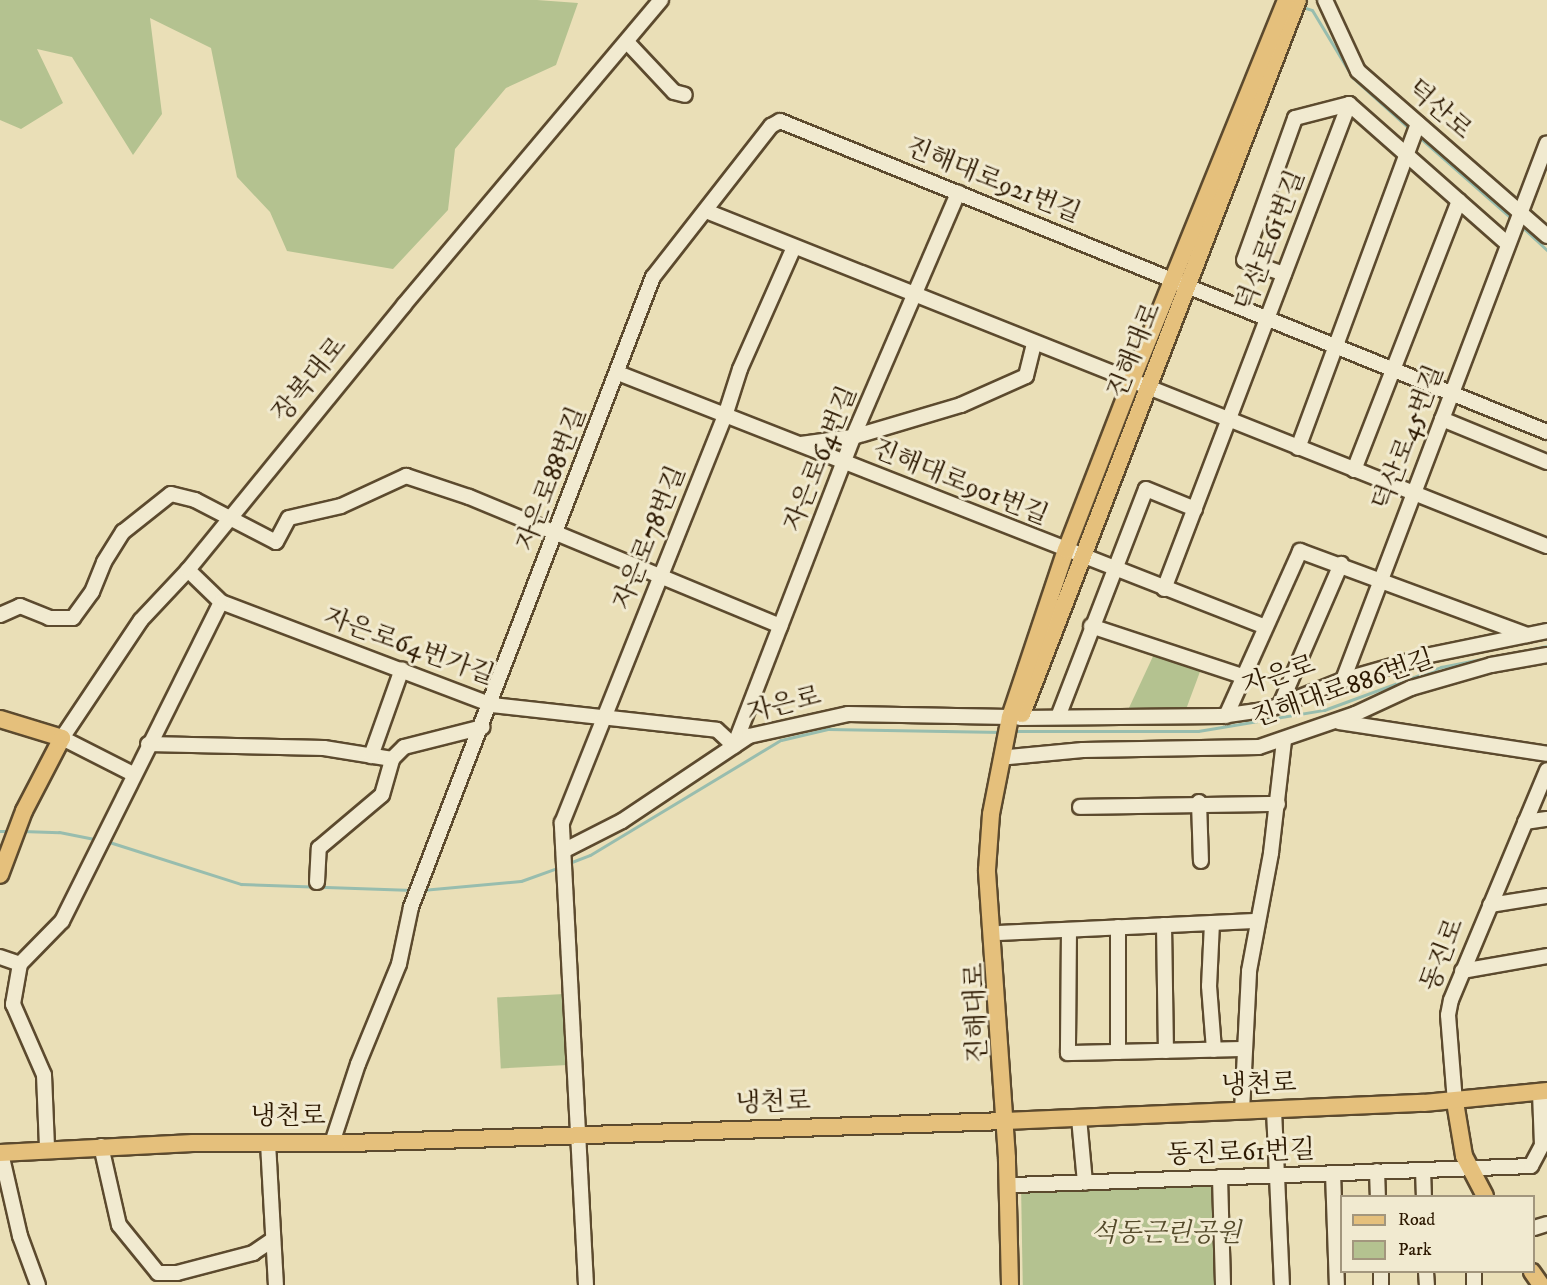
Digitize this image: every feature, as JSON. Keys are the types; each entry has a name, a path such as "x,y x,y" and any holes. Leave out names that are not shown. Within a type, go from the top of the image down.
{"main road":[{"name":"진해대로","path":"1014,719 1083,557 1147,388 1181,281 1289,2"},
{"name":"진해대로","path":"1014,719 1066,550 1131,381 1181,281"},
{"path":"0,719 62,738"},
{"path":"1009,747 1014,719"},
{"name":"장복대로","path":"2,868 24,811 62,738"},
{"name":"진해대로","path":"1003,1084 1007,1057 998,869 1009,747"},
{"name":"진해대로","path":"1003,1084 998,1060 987,870 991,814 1009,747"},
{"path":"1003,1084 1010,1285"},
{"name":"냉천로","path":"0,1153 101,1146 332,1143 1005,1121 1455,1102 1544,1091"},
{"name":"동진로","path":"1455,1102 1469,1168 1484,1195"},
{"path":"1007,1158 1014,1185 1019,1285"}],"street":[{"name":"장복대로","path":"62,738 141,620 188,570 404,305 628,43 661,0"},
{"name":"덕산로","path":"1325,0 1358,71 1547,236"},
{"path":"628,43 674,92 685,94"},
{"path":"1349,104 1508,244"},
{"name":"덕산로61번길","path":"1284,274 1244,260 1295,118 1349,104"},
{"name":"덕산로61번길","path":"1164,588 1349,104"},
{"name":"진해대로921번길","path":"780,122 1181,281 1547,432"},
{"name":"자은로88번길","path":"332,1143 358,1064 399,964 418,890 492,705 653,277 771,126 780,122"},
{"path":"1298,448 1418,124"},
{"name":"덕산로45번길","path":"1342,680 1520,213 1541,175 1547,143"},
{"name":"자은로64번길","path":"734,746 853,437 917,296 958,193"},
{"path":"1354,470 1459,201"},
{"path":"706,211 1547,546"},
{"name":"자은로78번길","path":"586,1285 562,823 725,416 740,369 794,247"},
{"path":"797,444 853,437 961,405 1026,376 1034,343"},
{"name":"진해대로901번길","path":"618,374 1263,627"},
{"path":"1442,419 1547,462"},
{"path":"0,615 20,606 49,618 73,618 92,592 104,562 123,532 171,494 195,500 269,541 276,542 289,518 340,506 406,476 780,626"},
{"path":"1058,717 1112,569 1146,489 1195,509"},
{"path":"1226,716 1263,627 1300,551 1341,564 1527,635"},
{"path":"1280,705 1341,564"},
{"name":"자은로64번가길","path":"188,570 221,602 492,705 717,730 734,746"},
{"path":"47,1148 44,1075 13,1004 20,964 63,921 133,774 221,602"},
{"path":"1091,626 1242,676"},
{"name":"자은로","path":"565,850 622,821 749,736 848,714 1014,719 1226,716 1280,705 1342,680 1430,655 1547,631"},
{"name":"진해대로886번길","path":"1009,747 1083,750 1246,748 1284,741 1411,688 1491,665 1547,655"},
{"path":"371,756 402,669"},
{"path":"1334,721 1547,754"},
{"path":"317,882 319,848 382,795 392,759 404,747 483,727"},
{"path":"62,738 133,774"},
{"path":"1242,1111 1249,971 1278,804 1284,741"},
{"path":"148,744 324,748 392,759"},
{"name":"동진로","path":"1455,1102 1448,1015 1462,971 1547,770"},
{"path":"1080,807 1199,802 1278,804"},
{"path":"1199,802 1201,861"},
{"path":"1525,822 1547,819"},
{"path":"1490,905 1547,896"},
{"path":"1000,933 1258,921"},
{"path":"1212,923 1209,986 1214,1050"},
{"path":"1164,925 1166,1051"},
{"path":"1118,927 1118,1052"},
{"path":"1069,930 1068,1053 1245,1049"},
{"path":"1462,971 1547,956"},
{"path":"0,957 20,964"},
{"path":"1469,1168 1531,1166 1542,1145 1544,1091"},
{"path":"1274,1110 1282,1285"},
{"path":"1079,1118 1085,1183"},
{"path":"268,1143 276,1285"},
{"path":"101,1146 118,1225 158,1273 179,1279 220,1262 253,1253 272,1239"},
{"name":"냉천로","path":"0,1153 20,1236 38,1285"},
{"name":"동진로61번길","path":"1014,1185 1469,1168"},
{"path":"1424,1170 1424,1195"},
{"path":"1377,1171 1378,1195"},
{"path":"1333,1173 1337,1285"},
{"path":"1220,1178 1223,1285"}],"green space":[{"path":"0,0 537,0 578,3 556,65 506,88 455,149 448,210 393,269 287,251 270,212 237,177 211,48 150,18 162,114 133,155 72,57 37,49 63,103 21,129 0,120"},
{"path":"1155,652 1201,669 1185,712 1128,710"},
{"path":"564,994 568,1065 501,1068 497,998"},
{"name":"석동근린공원","path":"1215,1182 1217,1285 1023,1285 1021,1185"}],"waterway":[{"path":"1302,7 1312,10 1353,78 1411,130"},
{"path":"1418,136 1512,219"},
{"path":"1520,225 1547,250"},
{"path":"1014,731 1198,731 1324,710 1441,667 1547,646"},
{"path":"569,863 590,855 781,740 828,729 1002,732"},
{"path":"0,831 10,831"},
{"path":"22,831 59,832 99,840"},
{"path":"106,841 241,884 413,890"},
{"path":"422,890 521,881 560,867"}]}
